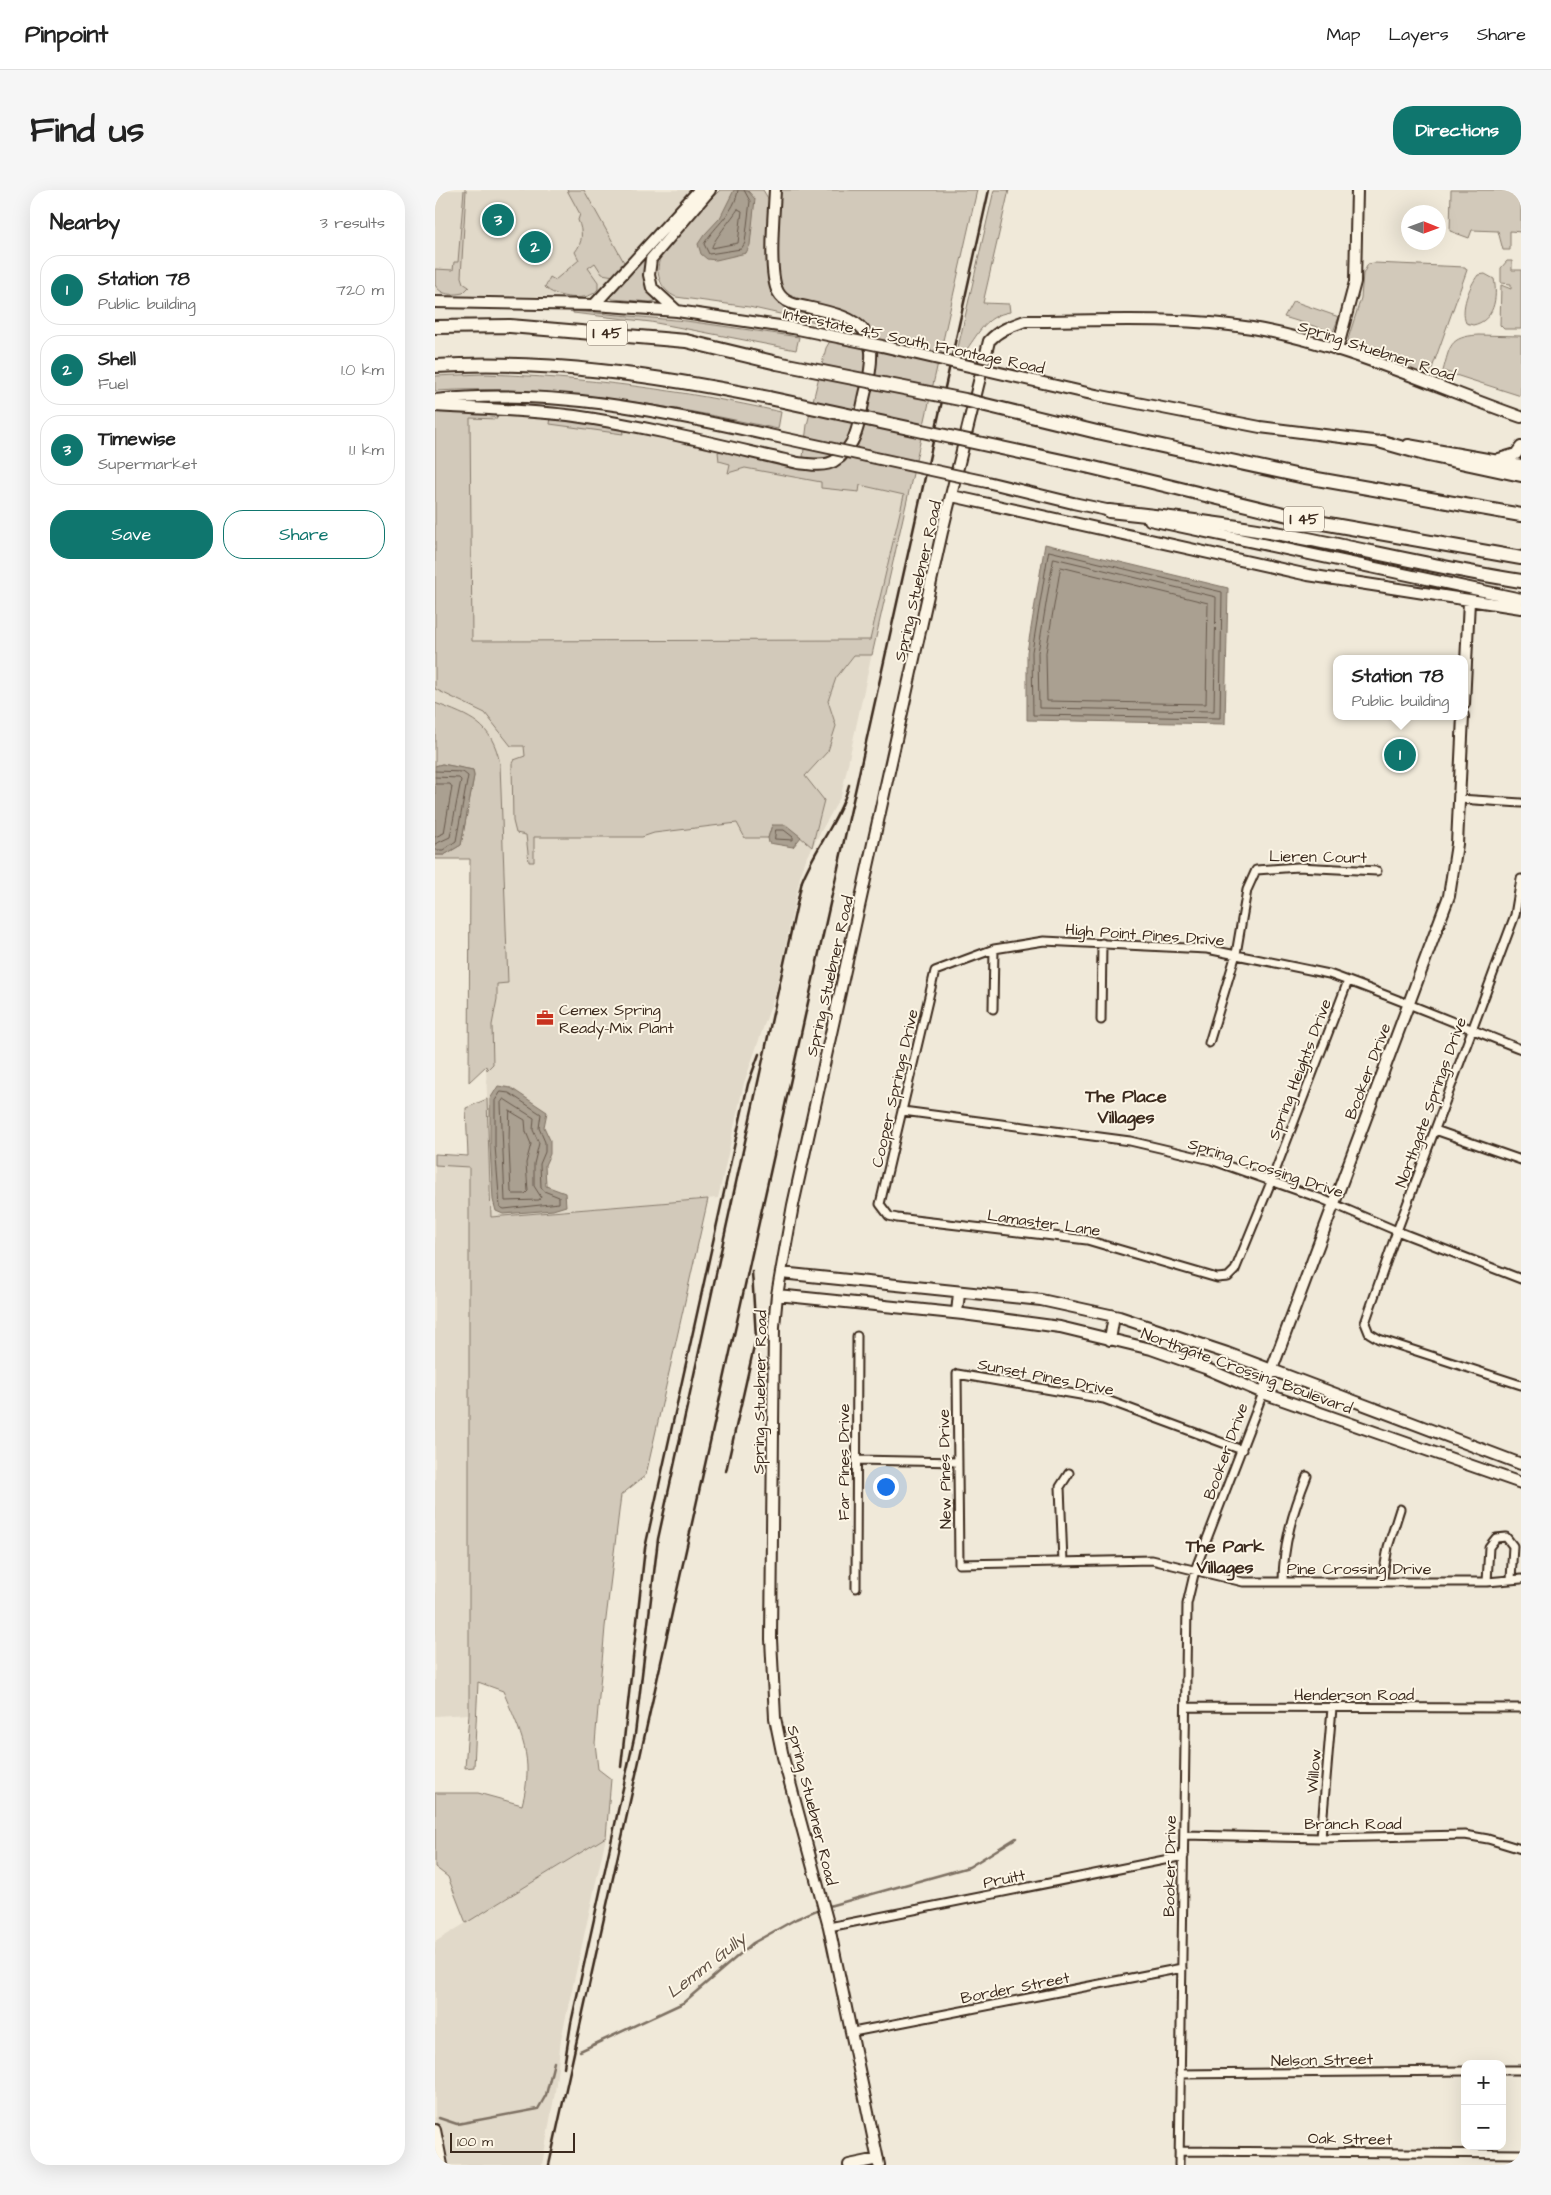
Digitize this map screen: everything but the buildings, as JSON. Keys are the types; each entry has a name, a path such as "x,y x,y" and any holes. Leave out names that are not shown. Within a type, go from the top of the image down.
{"highway":[{"name":"I 45","path":"435,327 510,326 685,341 777,363 965,400 1097,432 1300,476 1521,515"},
{"name":"I 45","path":"435,366 469,364 524,366 687,382 1090,467 1317,522 1521,558"},
{"path":"1382,442 1428,456 1521,475"},
{"path":"1109,511 1243,528 1324,542 1461,572 1521,581"}],"main road":[{"path":"594,305 699,190"},
{"path":"677,311 652,288 649,275 651,259 710,190"},
{"path":"770,190 774,204"},
{"path":"435,406 503,409 576,417 628,425 798,463 823,465 835,462 853,442 873,364 872,350 867,334 851,319 792,305 779,294 773,276 775,190"},
{"path":"1337,350 1355,282 1357,190"},
{"name":"Interstate 45 South Frontage Road","path":"435,302 594,305 677,311 793,328 882,346 1096,395 1260,427 1343,435 1382,442 1429,447 1521,464"},
{"name":"Spring Stuebner Road","path":"879,2162 853,2032 829,1928 783,1757 773,1698 772,1376 777,1295 793,1205 941,532 952,496 989,341 995,334 1007,327 1025,321 1173,320 1251,328 1337,350 1520,420"},
{"path":"435,400 462,397 541,397 608,403 769,435 987,482 1109,511 1521,599"},
{"path":"1494,460 1511,457 1521,447"},
{"path":"952,496 1308,575 1521,608"},
{"path":"1466,655 1469,600"},
{"name":"Booker Drive","path":"1263,1393 1449,896 1455,863 1463,720"},
{"name":"Northgate Crossing Boulevard","path":"781,1273 959,1293 1041,1300 1114,1316 1227,1353 1521,1464"},
{"path":"957,1313 959,1293"},
{"name":"Northgate Crossing Boulevard","path":"777,1295 957,1313 1060,1327 1151,1348 1205,1368 1263,1393 1521,1483"},
{"path":"1110,1340 1114,1316"},
{"path":"1461,1461 1468,1445"},
{"path":"435,2130 442,2165"},
{"path":"849,2165 879,2162"}],"street":[{"path":"1459,798 1521,803"},
{"name":"Lieren Court","path":"1235,954 1247,890 1256,870 1298,867 1377,871"},
{"name":"Northgate Springs Drive","path":"1521,879 1518,916 1471,1030 1365,1323 1369,1333 1379,1339 1521,1385"},
{"name":"High Point Pines Drive","path":"935,971 994,949 1044,941 1207,949 1329,974 1521,1049"},
{"path":"1101,1020 1102,943"},
{"path":"993,1009 994,949"},
{"path":"1209,1043 1235,954"},
{"name":"Cooper Springs Drive","path":"884,1211 880,1204 935,971"},
{"name":"Spring Heights Drive","path":"1228,1277 1235,1270 1271,1182 1347,981"},
{"name":"Spring Crossing Drive","path":"903,1111 1130,1141 1211,1160 1334,1203 1397,1231 1521,1279"},
{"path":"1435,1130 1521,1160"},
{"name":"Lamaster Lane","path":"884,1211 889,1216 897,1218 1087,1240 1217,1278 1228,1277"},
{"name":"Far Pines Drive","path":"856,1588 857,1336"},
{"name":"Sunset Pines Drive","path":"957,1374 1104,1399 1242,1450"},
{"name":"New Pines Drive","path":"957,1374 959,1564"},
{"name":"Booker Drive","path":"1179,2165 1187,1604 1195,1570 1263,1393"},
{"path":"857,1460 958,1462"},
{"path":"1063,1562 1060,1487 1069,1473"},
{"path":"1283,1582 1283,1556 1292,1516 1307,1476"},
{"path":"1382,1582 1387,1547 1400,1508"},
{"path":"1487,1582 1489,1547 1496,1538 1506,1537 1513,1546 1511,1579"},
{"name":"Pine Crossing Drive","path":"959,1564 1152,1560 1243,1582 1487,1582 1511,1579 1521,1580"},
{"name":"Henderson Road","path":"1187,1707 1521,1708"},
{"name":"Willow","path":"1321,1838 1332,1708"},
{"name":"Branch Road","path":"1184,1835 1321,1838 1465,1835 1488,1839 1521,1849"},
{"name":"Pruitt","path":"829,1928 1184,1856"},
{"name":"Border Street","path":"853,2032 1182,1968"},
{"path":"1506,2070 1521,2070"},
{"name":"Nelson Street","path":"1180,2074 1461,2071"},
{"name":"Oak Street","path":"1179,2151 1521,2154"}],"shaded area":[{"path":"435,190 692,190 617,274 596,293 583,297 435,294"},
{"path":"464,190 466,190 461,277 463,283 469,287 463,293 447,294 435,285 435,269 453,270 454,262 458,262"},
{"path":"567,190 584,190 625,264 614,276 602,274 595,263 588,268 598,282 598,289 588,296 564,296 556,294 545,287 550,277 555,280 579,260 575,252 580,244 581,237 578,220 580,214"},
{"path":"720,190 763,190 769,200 767,265 768,278 775,299 783,307 793,311 827,317 838,321 849,328 863,348 866,364 850,438 842,450 830,456 824,458 803,457 807,425 826,348 838,327 749,307 676,297 670,294 662,285 658,267 659,260 666,247"},
{"path":"779,190 977,190 872,655 854,655 836,678 828,701 836,726 828,751 805,776 824,800 812,847 799,836 772,825 768,838 745,838 737,823 654,833 642,837 534,837 534,862 529,862 526,835 516,833 513,821 512,763 514,760 525,756 524,746 511,746 485,713 435,689 435,410 494,412 497,419 470,418 472,641 870,640 904,495 860,485 859,492 821,488 821,482 745,468 728,473 730,464 719,461 718,452 725,449 822,470 845,462 858,445 876,365 876,353 870,333 865,325 850,313 796,301 789,297 783,289 778,278"},
{"path":"994,190 1009,190 983,303 1009,304 1010,312 989,321 980,330 967,349 957,352"},
{"path":"1451,190 1521,190 1521,232 1510,231 1510,250 1503,250 1498,231 1472,230 1469,238 1450,231"},
{"path":"645,255 647,256 655,301 612,299 610,294"},
{"path":"1507,261 1512,261 1512,270 1521,270 1521,329 1504,329 1500,325 1501,285 1511,289 1511,284 1501,283 1501,268"},
{"path":"1368,264 1465,267 1467,270 1430,374 1424,376 1352,349 1348,339 1361,298 1363,274"},
{"path":"1485,274 1494,279 1495,301 1493,308 1486,319 1480,323 1473,325 1466,323 1464,311 1471,286 1478,275"},
{"path":"1293,301 1339,317 1333,332 1284,317"},
{"path":"573,311 686,321 799,337 796,350 651,322 573,313"},
{"path":"1478,335 1521,336 1521,396 1443,371 1452,344 1461,338"},
{"path":"483,374 558,378 633,386 707,397 781,412 778,429 608,398 522,391 435,391 435,376"},
{"path":"435,410 470,410 593,421 907,492 841,796 807,856 800,877 776,991 744,1083 718,1198 491,1217 486,1066 486,750 435,719"},
{"path":"551,417 622,428 623,434 550,424"},
{"path":"435,703 478,723 492,739 500,764 508,983 497,984 497,999 492,1025 493,1064 487,1070 486,1066 469,1082 470,859 435,859 435,855 444,855 461,845 474,776 473,770 442,764 435,766"},
{"path":"487,1099 491,1217 708,1199 646,1475 621,1495 605,1627 595,1743 598,1769 611,1779 606,1837 466,1923 448,1877 435,1867 435,1793 478,1793 522,1805 527,1773 524,1746 503,1691 478,1682 474,1767 465,1768 469,1714 469,1167 435,1165 435,1154 468,1156 466,1108"},
{"path":"435,1165 469,1166 469,1714 435,1716"},
{"path":"606,1837 561,2039 555,2092 542,2165 446,2165 435,2119 435,1942"}],"water":[{"path":"734,190 748,191 755,199 750,245 746,253 716,260 707,259 701,254 698,244 720,218"},
{"path":"1045,544 1228,588 1225,724 1027,720 1027,652"},
{"path":"442,764 473,770 474,776 461,845 444,855 435,855 435,766"},
{"path":"772,825 786,825 801,837 793,847 769,843 768,838"},
{"path":"498,1086 511,1088 547,1112 544,1127 550,1140 550,1154 545,1165 546,1186 565,1193 566,1206 553,1210 503,1214 496,1211 493,1200 490,1146 490,1099"}],"waterway":[{"name":"Lemm Gully","path":"829,1906 969,1867 1016,1838"},
{"name":"Lemm Gully","path":"580,2051 683,2003 753,1943 796,1919 819,1909"},
{"name":"Lemm Gully","path":"439,2118 457,2124 538,2109 546,2095 554,2062"}],"railway":[{"path":"549,2165 989,190"},
{"path":"564,2067 571,2023 635,1734 658,1539 802,881 840,810 849,785"},
{"path":"621,1767 645,1548 748,1084 759,1054"},
{"path":"726,1471 756,1338 752,1272"}],"place":[{"name":"Timewise","path":"498,220"},
{"name":"Shell","path":"535,247"},
{"name":"Station 78","path":"1400,755"},
{"name":"Cemex Spring Ready-Mix Plant","path":"545,1018"}],"district":[{"name":"The Place Villages","path":"1126,1106"},
{"name":"The Park Villages","path":"1225,1556"}]}
